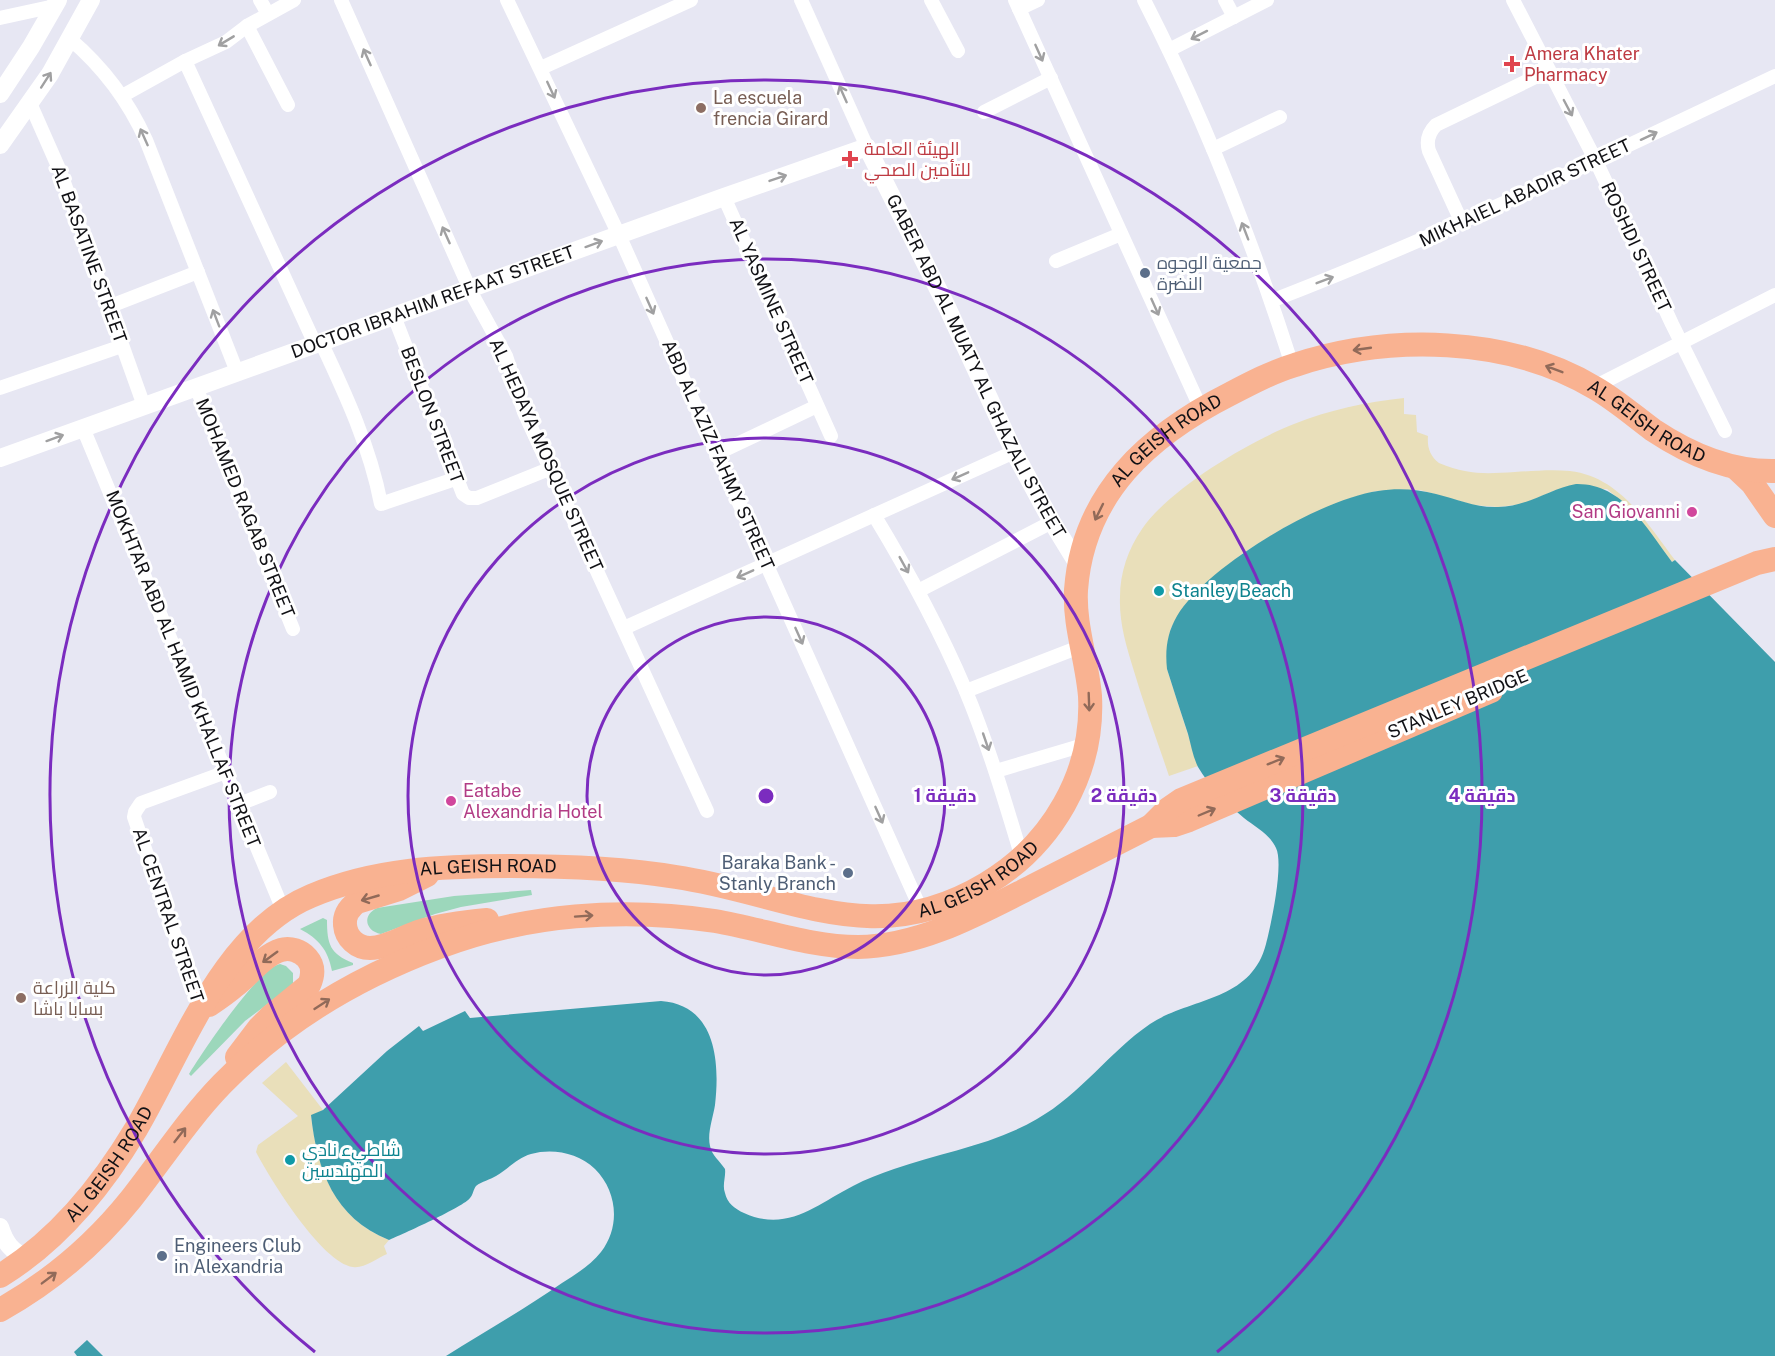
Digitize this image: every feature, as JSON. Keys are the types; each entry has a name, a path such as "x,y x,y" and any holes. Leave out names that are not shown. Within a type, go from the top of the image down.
{"highway":[{"name":"AL GEISH ROAD","path":"0,1276 27,1258 53,1235 77,1210 120,1156 201,1011 230,965 251,939 283,910 312,895 342,885 406,870 442,866 560,866 635,872 718,885 828,913 886,918 922,912 954,901 990,882 1022,858 1041,839 1057,818 1077,778 1087,744 1090,700 1076,607 1079,566 1087,538 1113,486 1131,463 1152,443 1201,409 1261,378 1333,354 1383,346 1444,346 1484,350 1522,358 1558,370 1594,387 1656,432 1689,451 1723,465 1775,471"},
{"path":"1736,468 1752,483 1775,516"},
{"name":"STANLEY BRIDGE","path":"1149,827 1181,800 1768,566"},
{"name":"AL GEISH ROAD","path":"0,1311 59,1270 108,1225 221,1085 275,1037 306,1014 372,975 443,945 490,931 538,921 596,916 674,916 741,926 823,944 858,947 892,944 925,935 968,918 1149,827"},
{"path":"442,866 414,882 357,902 352,906 344,923 351,941 369,948 449,924 493,920 538,921"},
{"path":"201,1011 281,950 295,950 302,953 311,964 309,985 259,1028 238,1055 221,1085"}],"street":[{"path":"0,145 30,103 70,39 91,0"},
{"path":"260,0 268,14"},
{"path":"122,96 185,61 226,42 247,26 294,0"},
{"name":"AL HEDAYA MOSQUE STREET","path":"341,0 469,289 506,356 524,412 549,469 707,811"},
{"name":"ABD AL AZIZ FAHMY STREET","path":"507,0 619,235 922,912"},
{"path":"541,68 691,0"},
{"name":"GABER ABD AL MUATY AL GHAZALI STREET","path":"801,0 867,147 947,307 1014,452 1079,566"},
{"path":"932,0 958,51"},
{"path":"1038,0 1017,4 1201,409"},
{"path":"1144,0 1169,50 1212,149 1271,301 1292,366"},
{"path":"1225,0 1234,17"},
{"path":"1169,50 1267,0"},
{"name":"ROSHDI STREET","path":"1513,0 1596,161 1725,430"},
{"path":"0,18 56,3"},
{"path":"0,94 56,3"},
{"path":"247,26 288,105"},
{"path":"70,39 98,65 122,96 146,140 237,372"},
{"path":"185,61 318,343 353,410 381,504 456,479"},
{"path":"1462,223 1429,151 1427,140 1429,134 1436,125 1548,71"},
{"name":"MIKHAIEL ABADIR STREET","path":"1271,301 1348,272 1462,223 1775,76"},
{"path":"984,112 1051,78"},
{"name":"AL BASATINE STREET","path":"30,103 60,171 144,406"},
{"path":"1212,149 1280,117"},
{"name":"DOCTOR IBRAHIM REFAAT STREET","path":"1,454 83,428 867,147"},
{"name":"AL YASMINE STREET","path":"724,197 831,436"},
{"path":"1056,261 1121,234"},
{"path":"108,307 198,272"},
{"path":"1594,387 1775,295"},
{"name":"BESLON STREET","path":"394,316 463,494 473,498 549,469"},
{"path":"0,388 122,346"},
{"name":"MOHAMED RAGAB STREET","path":"196,387 293,629"},
{"name":"AL YASMINE STREET","path":"716,454 817,406"},
{"name":"MOKHTAR ABD AL HAMID KHALLAF STREET","path":"83,428 283,910"},
{"path":"624,628 1014,452"},
{"path":"874,515 918,591 966,691 996,771 1022,858"},
{"path":"918,591 1052,522"},
{"path":"966,691 1082,646"},
{"path":"996,771 1087,744"},
{"name":"AL CENTRAL STREET","path":"201,1011 134,817 141,803 226,772"},
{"path":"239,804 270,792"},
{"path":"0,1227 7,1245 17,1254 27,1258"}],"green space":[{"path":"531,890 532,895 461,907 381,934 372,930 367,922 369,915 377,908 454,896"},
{"path":"323,918 327,920 331,947 339,956 353,965 332,971 322,946 300,929"},
{"path":"280,964 293,973 293,983 290,987 245,1021 191,1076 189,1074 206,1048 245,995 271,969"}],"sand":[{"name":"Stanley Beach","path":"1404,398 1404,414 1416,415 1417,432 1428,436 1430,451 1439,463 1477,473 1556,470 1588,475 1604,482 1631,504 1675,560 1672,562 1634,512 1607,489 1556,490 1523,504 1498,507 1473,505 1420,490 1376,491 1348,499 1287,526 1243,553 1203,586 1185,605 1171,628 1167,669 1198,766 1169,776 1130,659 1121,615 1120,588 1123,570 1137,537 1154,514 1171,498 1211,468 1255,442 1294,424 1334,411"},
{"name":"شاطيء نادي المهندسين","path":"286,1062 323,1110 311,1116 318,1155 332,1190 355,1219 370,1231 389,1240 384,1246 387,1254 366,1265 353,1267 341,1262 312,1236 273,1181 256,1152 258,1145 298,1116 262,1083"}],"water":[{"path":"1576,484 1607,491 1632,510 1672,562 1675,560 1775,662 1775,1356 446,1356 548,1293 597,1257 607,1242 614,1220 612,1198 602,1178 595,1169 581,1159 565,1153 531,1154 478,1184 466,1202 389,1240 370,1231 354,1219 332,1190 318,1155 311,1115 323,1110 387,1051 419,1026 423,1031 465,1011 470,1018 661,1001 679,1005 693,1013 704,1024 715,1054 715,1105 709,1141 712,1153 725,1169 726,1197 738,1210 760,1218 775,1220 802,1214 873,1177 985,1142 1037,1119 1067,1098 1121,1047 1150,1024 1166,1015 1234,988 1258,963 1266,944 1278,880 1279,867 1276,848 1266,835 1238,813 1219,794 1198,767 1167,669 1166,655 1171,629 1177,616 1192,597 1213,576 1267,538 1326,507 1354,497 1378,491 1407,490 1429,492 1474,505 1498,507 1519,504"},
{"path":"87,1340 103,1356 77,1356 74,1352"}],"place":[{"name":"Amera Khater Pharmacy","path":"1512,64"},
{"name":"La escuela frencia Girard","path":"701,108"},
{"name":"الهيئة العامة للتأمين الصحي","path":"850,159"},
{"name":"جمعية الوجوه النضرة","path":"1145,273"},
{"name":"San Giovanni","path":"1692,512"},
{"name":"Stanley Beach","path":"1159,591"},
{"name":"Eatabe Alexandria Hotel","path":"451,801"},
{"name":"Baraka Bank - Stanly Branch","path":"848,873"},
{"name":"كلية الزراعة بسابا باشا","path":"21,998"},
{"name":"شاطيء نادي المهندسين","path":"290,1160"},
{"name":"Engineers Club in Alexandria","path":"162,1256"}]}
